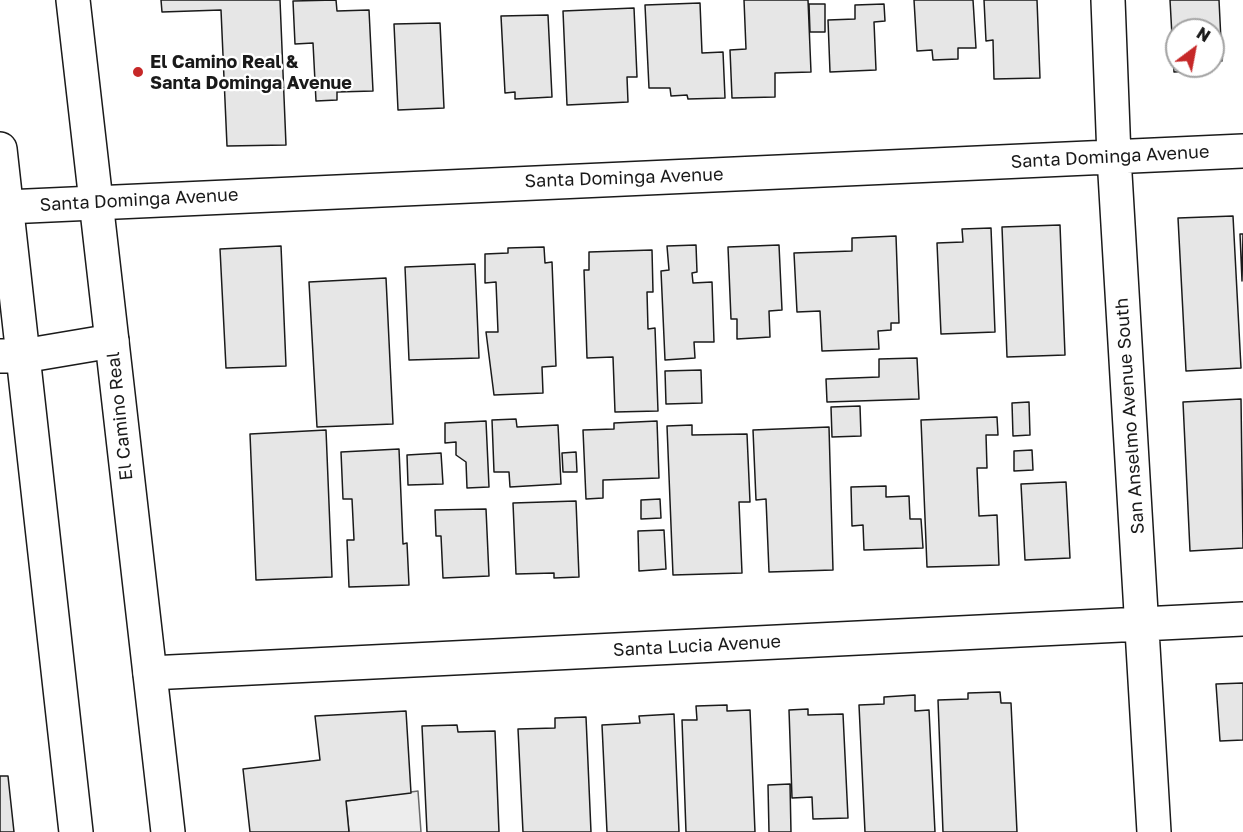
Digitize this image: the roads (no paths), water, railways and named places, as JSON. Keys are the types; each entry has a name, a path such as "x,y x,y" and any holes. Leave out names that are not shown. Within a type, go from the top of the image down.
{"street":[{"name":"El Camino Real","path":"73,0 168,832"},
{"name":"San Anselmo Avenue South","path":"1108,0 1114,157 1154,832"},
{"path":"0,149 6,207 11,356 76,832"},
{"name":"Santa Dominga Avenue","path":"6,207 96,201 1243,151"},
{"path":"11,356 112,341"},
{"name":"Santa Lucia Avenue","path":"150,673 1243,619"}],"place":[{"name":"El Camino Real & Santa Dominga Avenue","path":"138,72"}]}
